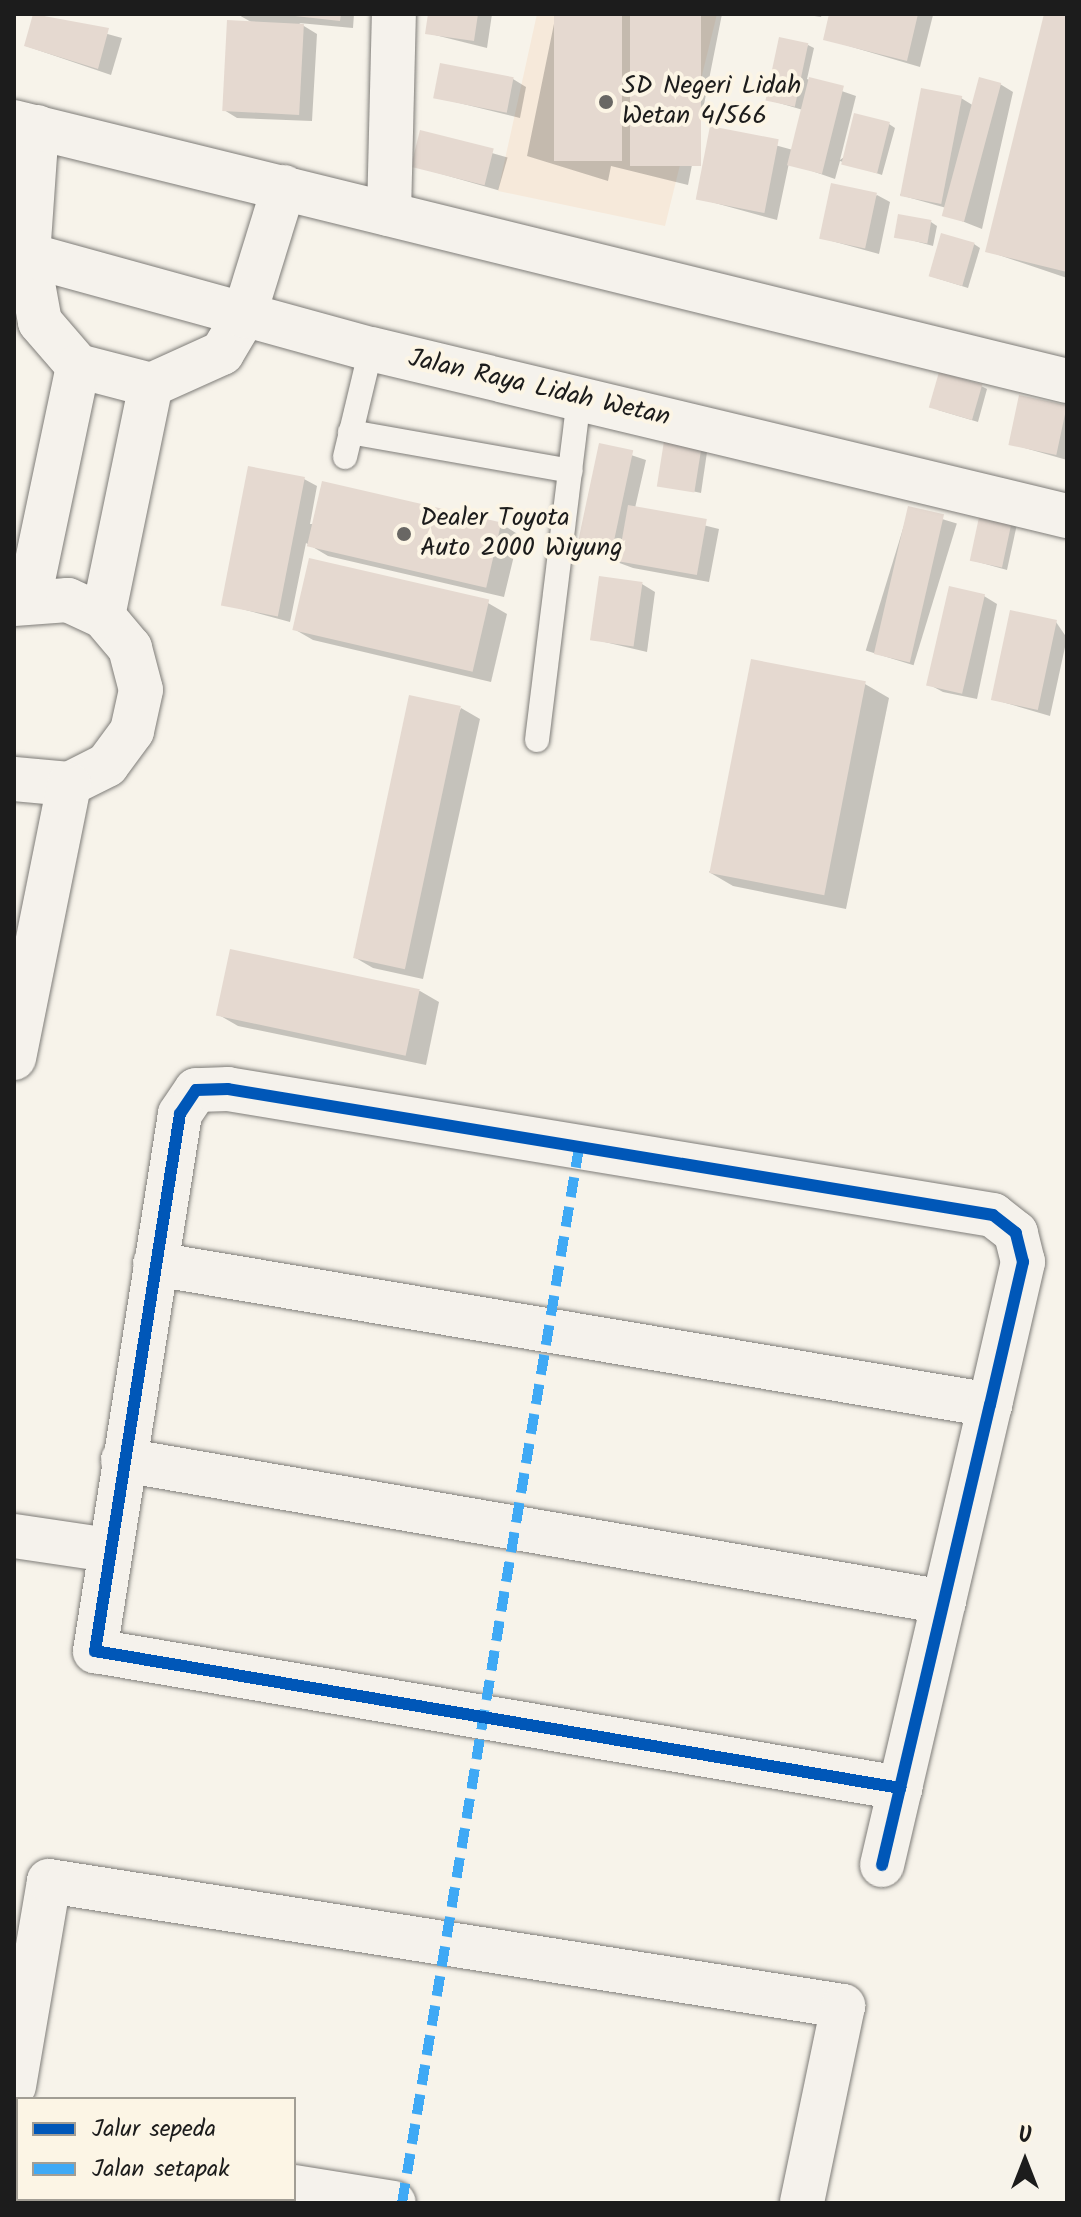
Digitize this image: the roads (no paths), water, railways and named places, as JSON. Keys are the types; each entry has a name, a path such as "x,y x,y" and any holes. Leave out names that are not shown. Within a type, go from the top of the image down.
{"street":[{"path":"389,214 394,14"},
{"path":"284,187 244,316 222,353 151,385 78,366 40,322 21,253 26,124 284,187 1067,381"},
{"name":"Jalan Raya Lidah Wetan","path":"21,253 371,349 1067,516"},
{"path":"14,779 69,784 107,765 132,731 141,690 130,648 103,616 68,600 22,602 78,366"},
{"path":"103,616 151,385"},
{"path":"14,1058 69,784"},
{"path":"882,1865 1023,1262 1016,1233 993,1215 228,1089 196,1090 180,1114 95,1651 900,1788"},
{"path":"155,1264 990,1405"},
{"path":"123,1460 944,1602"},
{"path":"14,1536 109,1550"},
{"path":"14,2086 49,1881 843,2006 802,2203"},
{"path":"296,2187 394,2203"}],"lane":[{"path":"345,457 371,349"},
{"path":"537,740 579,398"},
{"path":"350,432 571,471"}],"place":[{"name":"SD Negeri Lidah Wetan 4/566","path":"606,102"},
{"name":"Dealer Toyota Auto 2000 Wiyung","path":"404,534"}]}
